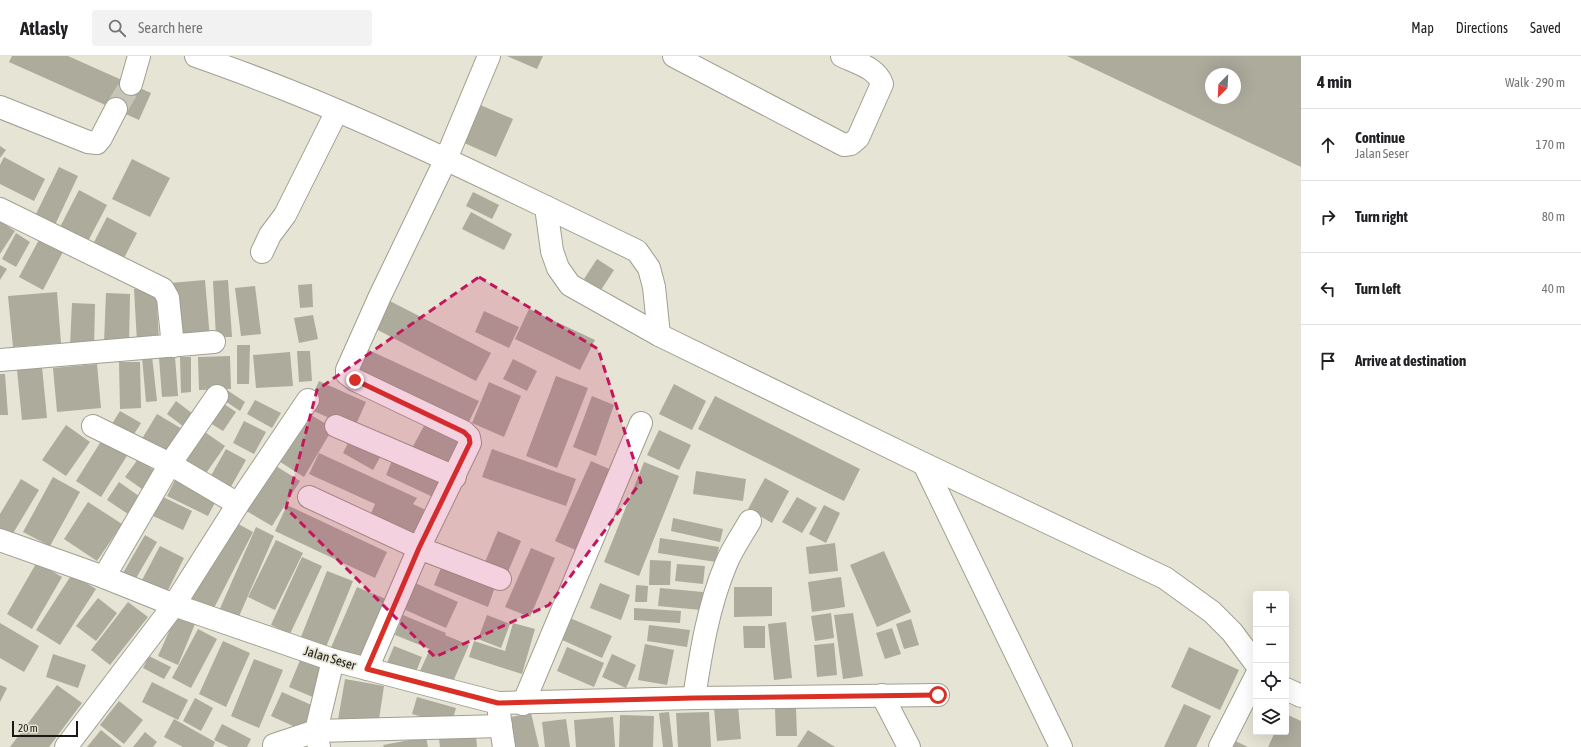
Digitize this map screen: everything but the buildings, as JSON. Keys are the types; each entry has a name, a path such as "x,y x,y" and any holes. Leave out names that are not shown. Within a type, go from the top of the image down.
{"street":[{"path":"131,84 139,56"},
{"path":"196,56 288,90 446,159 637,251 649,268 654,287 659,335"},
{"path":"367,669 419,548 455,477 470,443 469,437 464,432 355,380 347,374 349,365 380,296 446,159 489,56"},
{"path":"674,56 844,145 851,144 858,138 882,84 880,77 876,72 842,56"},
{"path":"0,107 88,142 97,143 116,109"},
{"path":"262,252 270,235 285,215 337,111"},
{"path":"546,207 552,251 558,268 570,285 659,335 924,464 1165,578 1212,612 1232,632 1255,663"},
{"path":"0,209 162,289 168,298 173,346"},
{"path":"0,360 214,342"},
{"path":"104,577 170,464 217,396"},
{"path":"66,747 174,605 238,504 308,400"},
{"path":"523,704 641,423"},
{"path":"93,426 170,464 238,504"},
{"path":"336,426 455,477"},
{"path":"924,464 1061,747"},
{"path":"309,498 419,548 500,579"},
{"path":"694,698 704,634 714,596 726,563 750,520"},
{"name":"Jalan Seser","path":"2,545 104,577 174,605 333,660 498,703 523,704 694,698 938,695"},
{"path":"317,739 333,660"},
{"path":"1220,747 1253,682"},
{"path":"1289,690 1301,696"},
{"path":"882,695 909,747"},
{"path":"274,745 317,739 502,736 498,703"}],"highlighted area":[{"path":"479,277 598,349 641,482 549,605 435,657 286,508 317,390"}],"tunnel":[{"path":"116,109 131,84"}],"route":[{"path":"355,380 464,432 469,437 470,443 455,477 419,548 367,669 498,703 523,704 694,698 938,695"}]}
